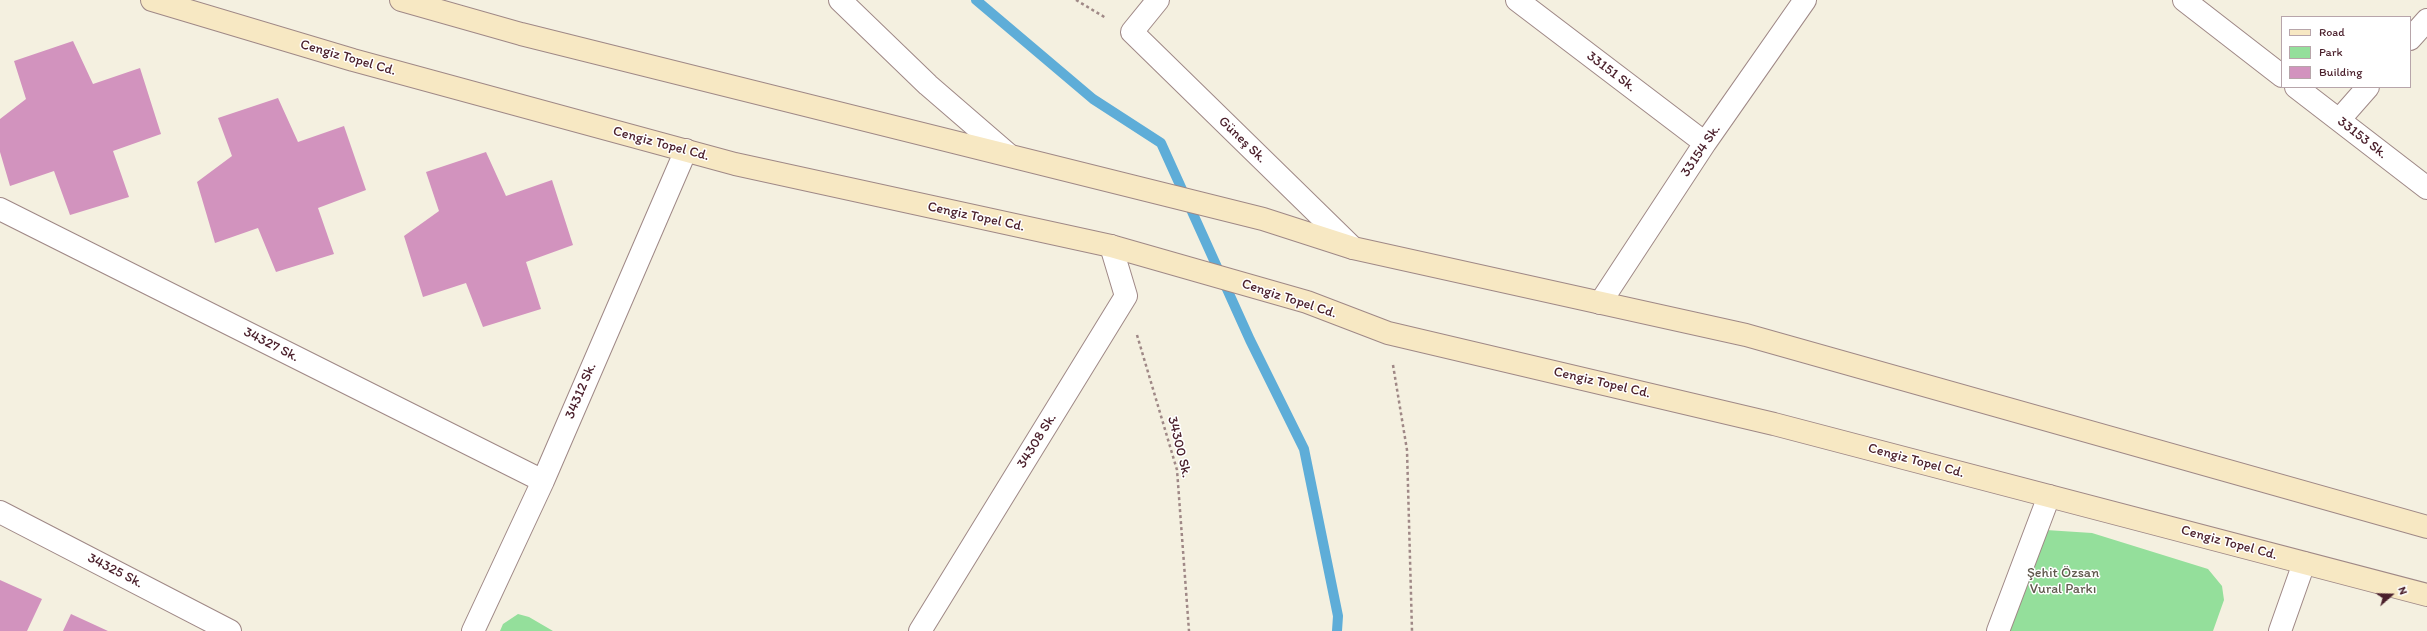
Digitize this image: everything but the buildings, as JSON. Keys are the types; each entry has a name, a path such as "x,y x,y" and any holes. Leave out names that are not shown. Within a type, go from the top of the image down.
{"street":[{"name":"Cengiz Topel Cd.","path":"152,0 353,60 735,164 1111,246 1307,302 1388,333 1774,424 2427,595"},
{"path":"401,0 521,34 1263,219 1353,248 1746,335 2427,527"},
{"path":"840,0 928,85 1009,155"},
{"path":"1132,32 1158,0"},
{"name":"33151 Sk.","path":"1517,0 1705,143"},
{"name":"33154 Sk.","path":"1600,303 1705,143 1805,0"},
{"path":"2184,0 2281,75"},
{"path":"2411,38 2427,20"},
{"name":"Güneş Sk.","path":"1132,32 1353,248"},
{"name":"33153 Sk.","path":"2297,88 2427,188"},
{"path":"2339,120 2367,88"},
{"name":"34312 Sk.","path":"473,631 543,481 686,150"},
{"name":"34327 Sk.","path":"0,209 543,481"},
{"path":"1111,246 1126,296"},
{"name":"34308 Sk.","path":"920,631 1126,296"},
{"path":"1998,631 2049,496"},
{"name":"34325 Sk.","path":"0,512 230,631"},
{"path":"2280,631 2304,563"}],"path":[{"path":"1076,0 1132,32"},
{"name":"34300 Sk.","path":"1126,296 1177,470 1189,631"},
{"path":"1388,333 1407,450 1412,631"}],"green space":[{"name":"Şehit Özsan Vural Parkı","path":"2046,530 2092,533 2208,569 2222,586 2224,600 2213,631 1990,631"},
{"path":"518,614 529,617 553,631 500,631 503,624"}],"waterway":[{"path":"976,0 1093,99 1161,143 1250,340 1304,449 1338,616 1337,631"}]}
